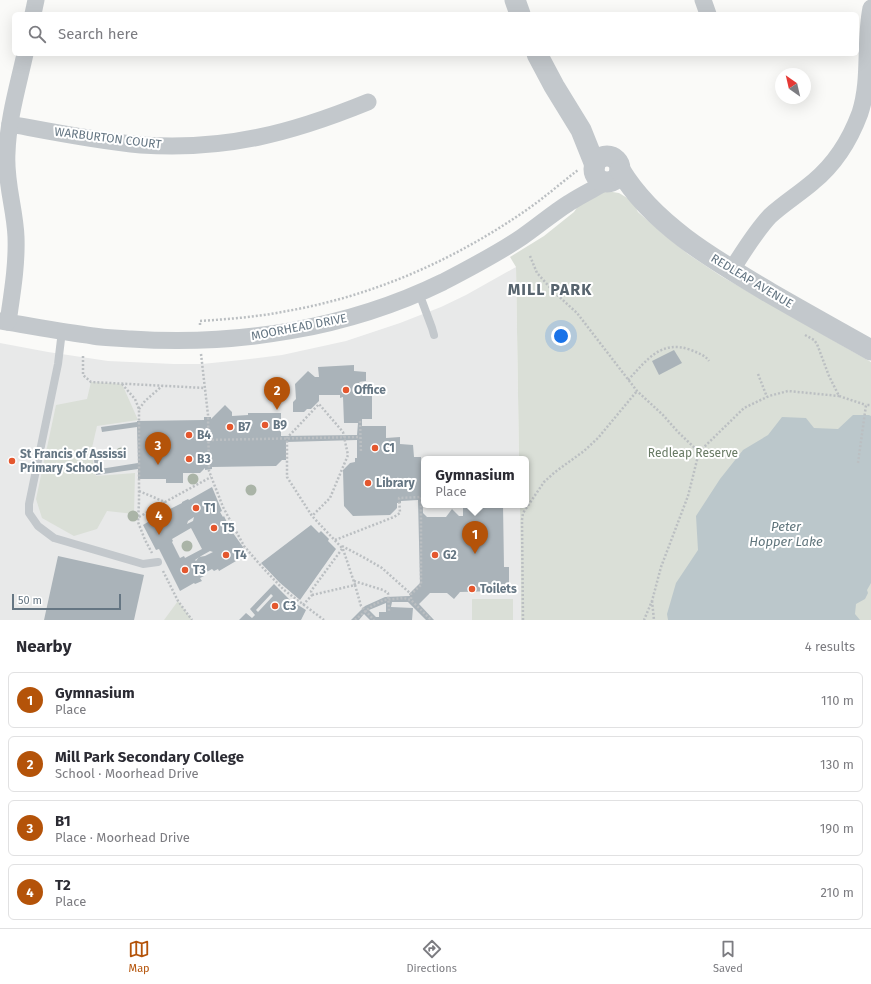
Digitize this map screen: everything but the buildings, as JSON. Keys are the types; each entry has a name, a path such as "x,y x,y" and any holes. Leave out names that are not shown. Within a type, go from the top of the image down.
{"street":[{"path":"33,12 36,0"},
{"path":"515,0 519,12"},
{"path":"703,0 707,12"},
{"path":"732,270 754,237 770,217 813,182 835,160 853,130 865,96 869,73 867,42 871,8"},
{"path":"4,321 14,281 16,237 7,174 6,153 10,124 25,56"},
{"name":"REDLEAP AVENUE","path":"538,56 554,86 582,130 602,172 642,201 700,250 871,350"},
{"name":"WARBURTON COURT","path":"10,124 107,141 141,145 204,145 246,141 277,133 319,121 368,102"},
{"name":"MOORHEAD DRIVE","path":"4,321 94,336 177,341 269,335 309,327 348,317 419,293 443,281 510,244 570,202 602,172"}],"lane":[{"path":"419,293 434,335"},
{"path":"62,331 58,364 29,504 29,513 38,526 54,538 143,564 158,562"}],"path":[{"path":"324,620 303,606 284,590 244,546 230,521 209,471 208,415 204,388 200,321 243,318 288,311 364,292 433,264 495,230 526,210 579,169 602,172"},
{"path":"530,256 537,272 554,292 577,313 637,391 664,414 678,432 699,452"},
{"path":"801,332 814,340 817,344 829,376 839,396"},
{"path":"628,380 653,354 667,347 688,349 706,357 709,362"},
{"path":"83,356 83,375 91,382 204,388"},
{"path":"758,374 767,397"},
{"path":"122,384 135,399 139,409 138,522 145,540 178,602 192,620"},
{"path":"139,409 145,401 162,386"},
{"path":"529,504 544,482 584,451 598,438 637,391"},
{"path":"644,620 652,601 661,567 688,496 699,452 744,408 767,397 788,391 839,396 866,405 871,405"},
{"path":"312,516 330,498 348,455 343,432 320,404 287,438 287,477 312,516 343,548 361,606 374,620"},
{"path":"858,463 866,405"},
{"path":"360,421 361,453"},
{"path":"208,440 360,437"},
{"path":"138,518 212,477"},
{"path":"139,491 165,502"},
{"path":"335,540 394,517 400,513 399,498 421,497 421,585 411,594 411,600"},
{"path":"523,620 522,520 523,513 526,508"},
{"path":"340,545 382,568 411,594"},
{"path":"312,595 311,591 343,548"},
{"path":"354,581 388,593 389,611"},
{"path":"303,606 312,595 355,585"},
{"path":"355,620 365,610 373,605 388,600 404,598 411,600 431,620"},
{"path":"652,601 654,620"}],"shaded area":[{"path":"516,267 519,456 421,456 421,508 520,508 521,620 0,620 0,343 108,361 202,364 241,360 282,355 346,341 400,323 441,307"}],"green space":[{"name":"Redleap Reserve","path":"606,191 619,193 633,202 638,212 688,254 721,276 871,362 871,620 521,620 520,508 529,508 529,456 519,456 516,267 510,257 544,236 574,212 578,206"},
{"path":"91,382 122,384 138,420 97,426 91,452 96,476 135,473 134,514 107,511 97,529 74,536 42,518 36,499 56,405 87,399"},
{"path":"472,599 513,599 513,620 472,620"},
{"path":"178,601 192,620 164,620"}],"water":[{"name":"Peter Hopper Lake","path":"853,415 871,416 871,583 867,590 868,593 865,599 856,604 855,614 860,620 668,620 667,614 676,583 698,550 696,516 720,479 743,450 768,435 782,417 806,418 814,428 838,429"}],"place":[{"name":"Office","path":"346,390"},
{"name":"Mill Park Secondary College","path":"277,410"},
{"name":"B9","path":"265,425"},
{"name":"B7","path":"230,427"},
{"name":"B4","path":"189,435"},
{"name":"C1","path":"375,448"},
{"name":"B3","path":"189,459"},
{"name":"St Francis of Assissi Primary School","path":"12,461"},
{"name":"B1","path":"158,465"},
{"name":"Library","path":"368,483"},
{"name":"T1","path":"196,508"},
{"name":"T5","path":"214,528"},
{"name":"T2","path":"159,535"},
{"name":"Gymnasium","path":"475,554"},
{"name":"T4","path":"226,555"},
{"name":"G2","path":"435,555"},
{"name":"T3","path":"185,570"},
{"name":"Toilets","path":"472,589"},
{"name":"C3","path":"275,606"}],"district":[{"name":"MILL PARK","path":"550,289"}]}
